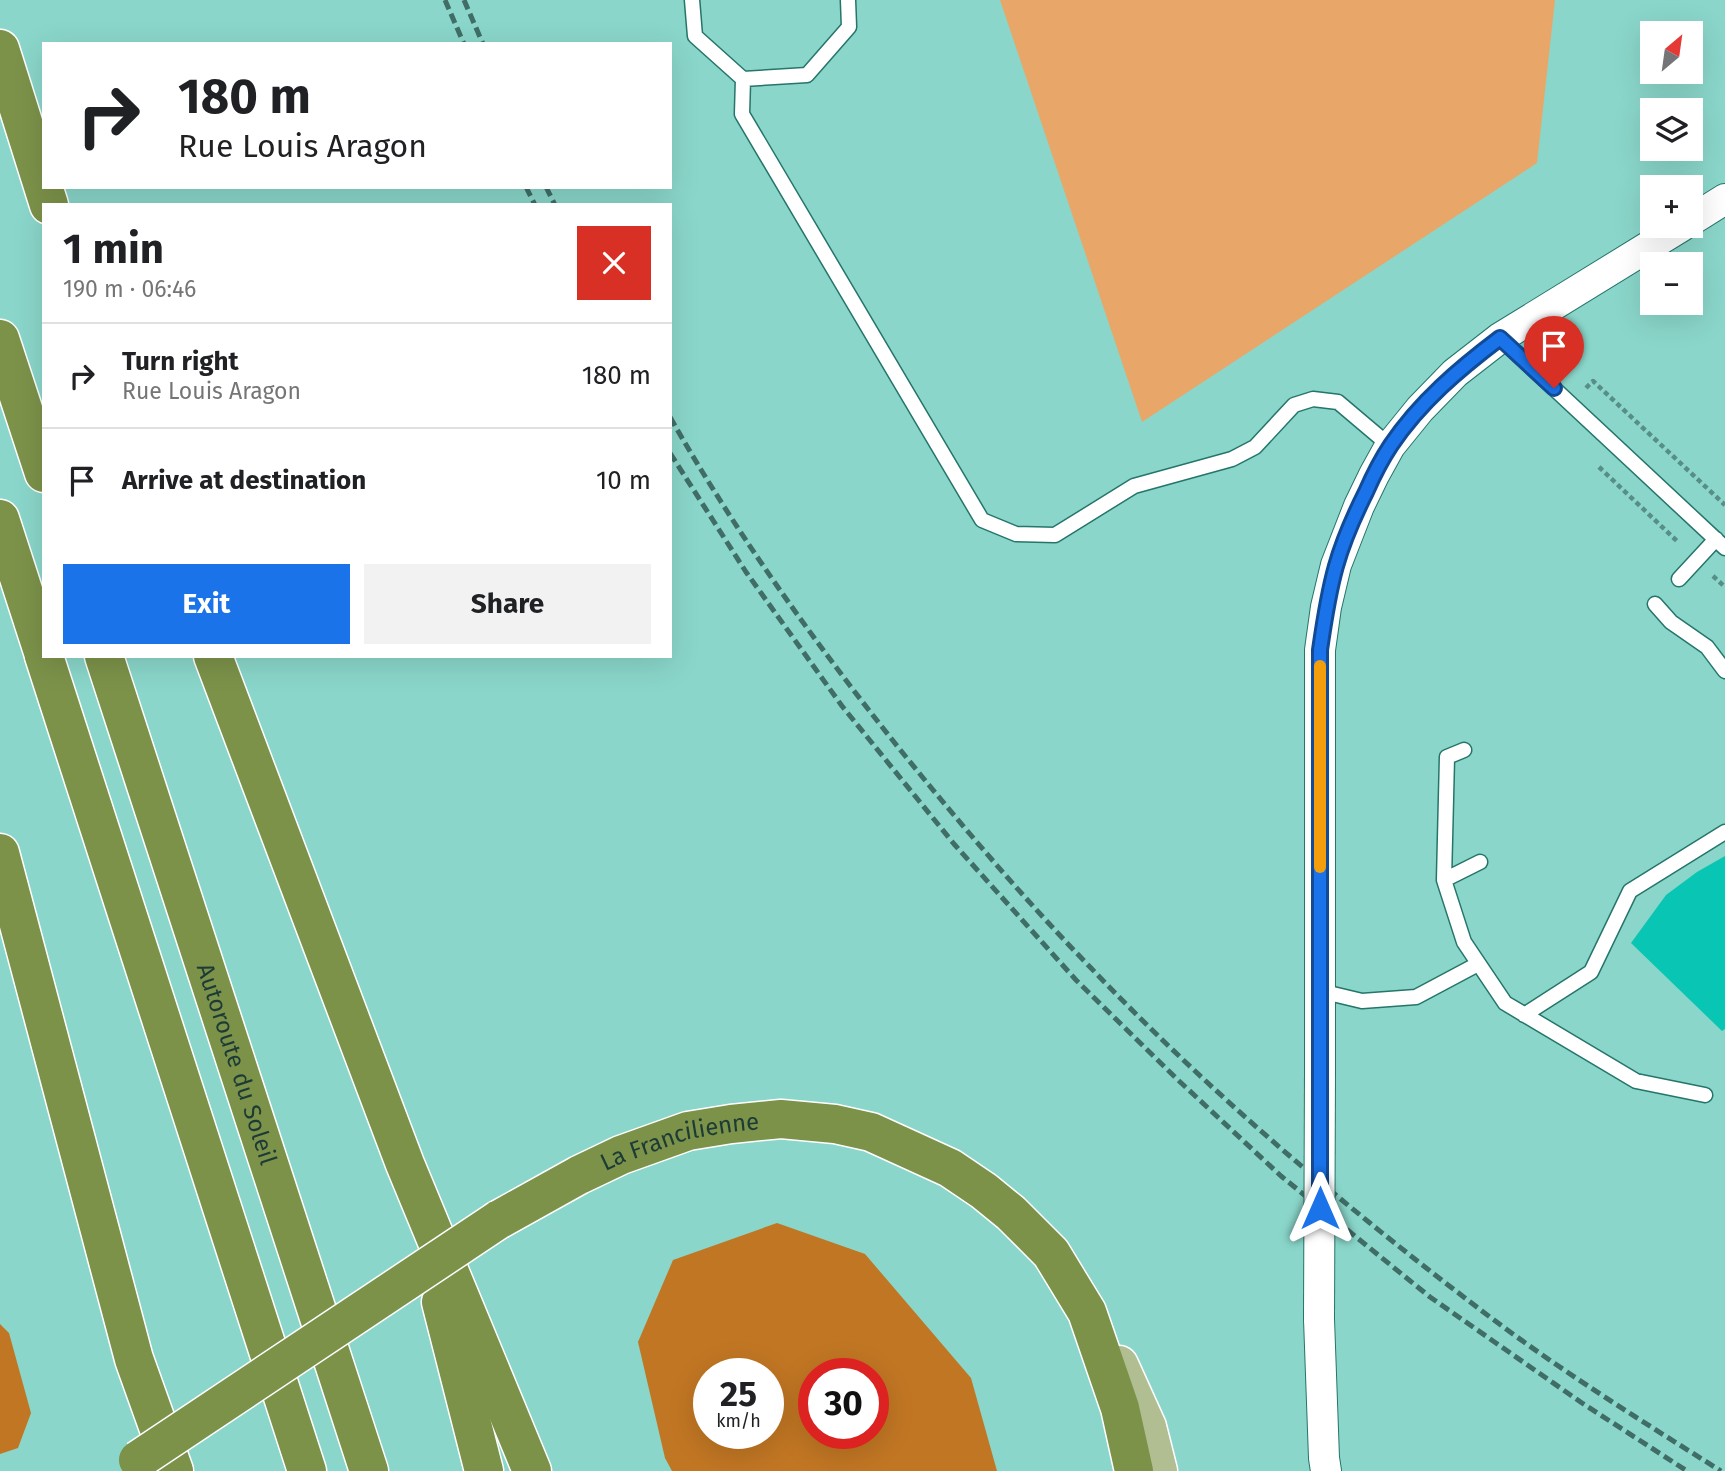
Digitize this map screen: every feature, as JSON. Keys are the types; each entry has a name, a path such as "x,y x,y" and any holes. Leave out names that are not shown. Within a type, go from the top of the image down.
{"highway":[{"path":"0,49 42,183"},
{"path":"0,339 42,467"},
{"path":"0,519 42,650"},
{"path":"45,658 307,1471"},
{"name":"Autoroute du Soleil","path":"105,658 369,1471"},
{"path":"214,658 405,1164 532,1471"},
{"path":"0,853 134,1359 174,1471"},
{"name":"La Francilienne","path":"130,1466 498,1220 579,1175 621,1155 688,1131 781,1119 835,1124 871,1132 950,1168 1011,1213 1051,1254 1087,1311 1120,1408 1135,1471"},
{"path":"405,1164 484,1471"}],"main road":[{"path":"1087,1311 1127,1379 1147,1427 1158,1471"}],"street":[{"path":"1703,213 1724,199"},
{"path":"1325,1471 1320,1318 1320,650 1336,565 1374,475 1391,446 1437,390 1500,338 1662,238"}],"lane":[{"path":"692,0 695,36 743,79 807,75 849,27 848,0"},
{"path":"743,79 742,114 982,520 1016,534 1055,535 1134,486 1232,460 1255,447 1294,405 1313,399 1338,402 1391,446"},
{"path":"1500,338 1720,543 1679,579"},
{"path":"1655,604 1671,622 1707,647 1725,671"},
{"path":"1464,750 1447,757 1444,880 1464,942 1505,1003 1636,1081 1705,1095"},
{"path":"1524,1015 1591,972 1630,891 1725,832"},
{"path":"1444,880 1480,862"},
{"path":"1321,991 1362,1001 1416,997 1478,964"}],"shaded area":[{"path":"1000,0 1555,0 1537,163 1142,422"},
{"path":"777,1223 865,1254 971,1378 997,1471 672,1471 665,1458 638,1342 673,1260"},
{"path":"0,1324 9,1333 31,1413 18,1448 0,1454"}],"building":[{"path":"1725,856 1725,1029 1722,1031 1631,943 1666,895"}],"railway":[{"path":"445,0 463,42"},
{"path":"464,0 482,42"},
{"path":"527,189 534,203"},
{"path":"547,189 554,203"},
{"path":"672,420 750,547 870,712 1018,889 1137,1015 1231,1104 1329,1190 1430,1271 1540,1353 1721,1471"},
{"path":"672,456 746,572 842,706 954,844 1076,980 1281,1176 1430,1297 1582,1403 1687,1471"}],"slow traffic":[{"path":"1320,666 1320,867"}],"route":[{"path":"1320,1208 1320,650 1336,565 1359,506 1391,446 1420,409 1455,373 1500,338 1554,388"}]}
